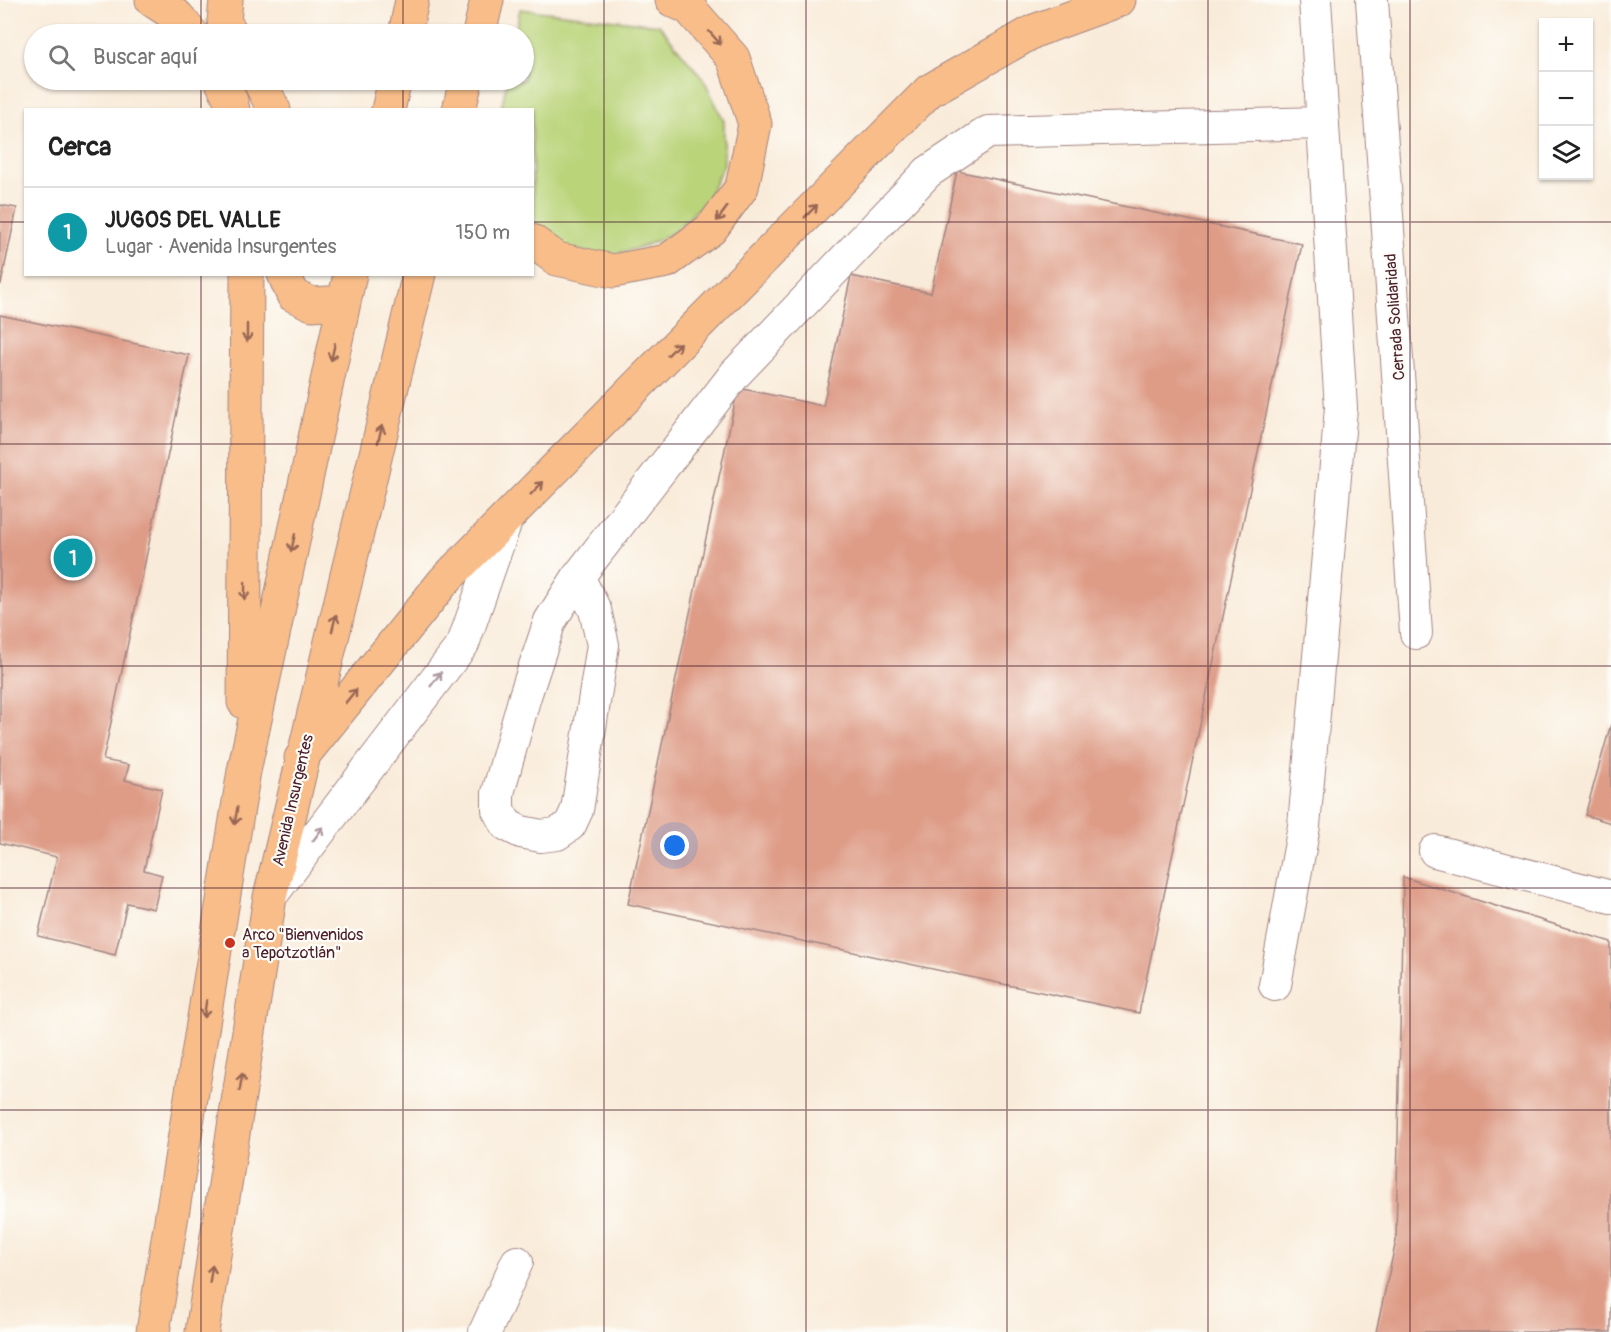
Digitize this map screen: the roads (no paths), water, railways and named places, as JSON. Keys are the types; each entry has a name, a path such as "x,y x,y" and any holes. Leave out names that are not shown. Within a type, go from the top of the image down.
{"main road":[{"path":"152,0 178,17 184,24"},
{"path":"225,24 226,0"},
{"path":"534,242 557,259 613,271 667,261 711,228 742,187 755,124 733,58 689,8 672,0"},
{"path":"302,758 444,581 929,91 1034,32 1119,0"},
{"path":"226,90 232,108"},
{"path":"264,90 273,108"},
{"path":"388,108 393,90"},
{"path":"460,108 464,90"},
{"path":"469,90 472,108"},
{"path":"244,771 247,276"},
{"path":"285,276 293,295 312,304 347,288"},
{"name":"Avenida Insurgentes","path":"202,1332 270,897 419,276"},
{"path":"153,1332 244,771 347,288"}],"street":[{"path":"1275,985 1304,826 1341,408 1315,0"},
{"name":"Cerrada Solidaridad","path":"1371,0 1416,633"},
{"path":"578,577 595,610 603,645 577,810 570,825 557,834 541,836 522,832 507,825 498,810 498,793 525,696 550,621 578,577 735,374 928,172 988,132 1323,123"},
{"path":"270,897 464,644 507,518"},
{"path":"1435,852 1611,897"},
{"path":"485,1332 518,1262"}],"place":[{"name":"JUGOS DEL VALLE","path":"73,558"},
{"name":"Arco \"Bienvenidos a Tepotzotlán\"","path":"230,943"}]}
